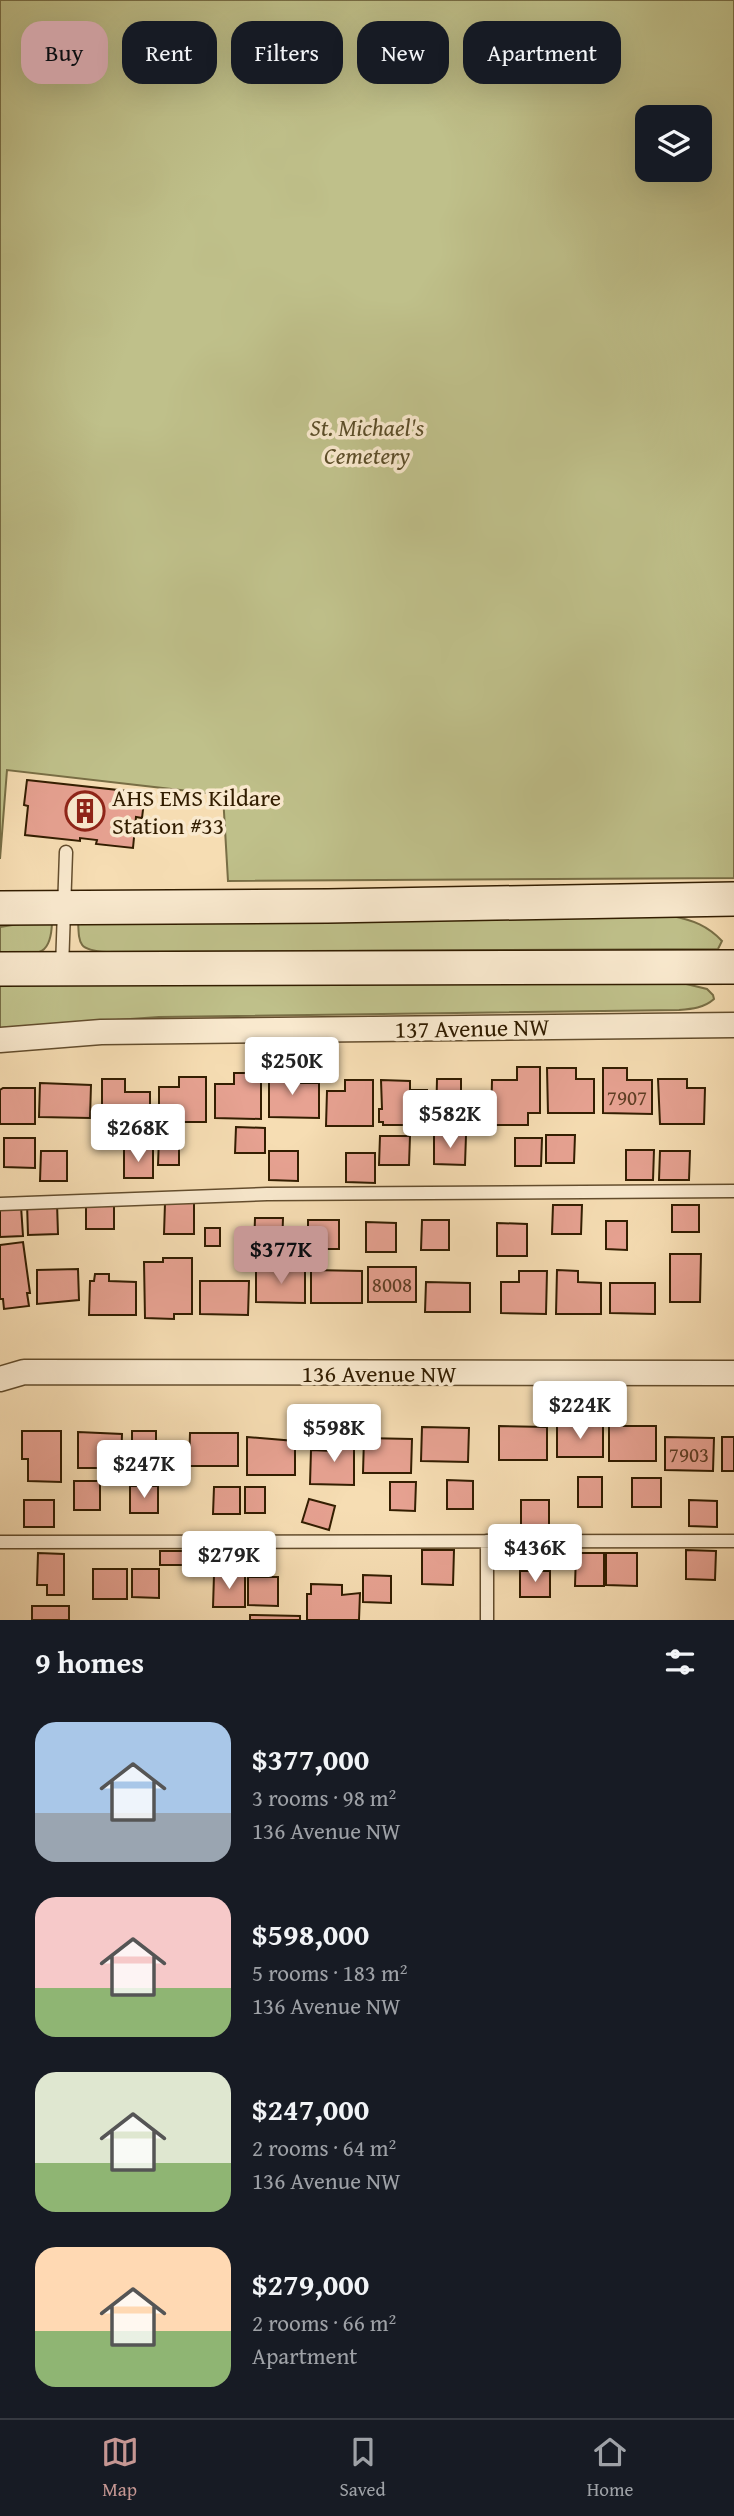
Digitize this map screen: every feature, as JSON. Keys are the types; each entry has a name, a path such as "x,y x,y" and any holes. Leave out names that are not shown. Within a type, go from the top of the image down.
{"main road":[{"path":"0,908 734,899"},
{"path":"0,913 49,908"},
{"path":"0,969 734,967"}],"street":[{"name":"137 Avenue NW","path":"0,1040 101,1032 734,1025"},
{"name":"136 Avenue NW","path":"0,1379 24,1372 734,1373"}],"lane":[{"path":"62,969 49,908 65,852"},
{"path":"0,1204 267,1194 734,1191"},
{"path":"487,1620 488,1541"},
{"path":"0,1542 734,1541"}],"green space":[{"name":"St. Michael's Cemetery","path":"0,0 734,0 734,878 228,881 223,795 7,770 0,859"},
{"path":"672,916 711,931 722,941 718,949 106,952 85,948 80,940 78,919"},
{"path":"49,919 52,922 51,935 44,949 31,954 0,953 0,927"},
{"path":"682,983 707,989 714,999 702,1006 679,1010 159,1017 0,1028 0,985"}],"building":[{"name":"AHS EMS Kildare Station #33","path":"27,780 145,793 142,818 136,817 133,848 96,844 97,840 80,838 80,841 25,835"},
{"path":"517,1067 540,1067 540,1113 528,1113 528,1125 491,1125 492,1080 517,1080"},
{"path":"547,1068 576,1068 576,1079 594,1079 594,1113 548,1113"},
{"path":"603,1068 627,1068 627,1080 652,1080 652,1114 603,1113"},
{"path":"269,1071 294,1072 294,1083 319,1083 319,1118 269,1117"},
{"path":"234,1073 261,1073 261,1119 215,1118 215,1084 234,1084"},
{"path":"179,1077 206,1077 206,1122 159,1122 159,1087 179,1087"},
{"path":"102,1079 125,1079 125,1092 150,1092 150,1127 102,1126"},
{"path":"437,1079 461,1079 461,1091 486,1092 485,1126 436,1125"},
{"path":"658,1079 687,1079 687,1088 705,1088 704,1124 660,1124"},
{"path":"345,1080 373,1080 373,1126 326,1126 327,1091 345,1091"},
{"path":"381,1080 410,1081 410,1090 427,1090 427,1125 383,1125 383,1122 379,1122 379,1109 382,1109"},
{"path":"40,1083 91,1085 90,1118 39,1117"},
{"path":"35,1088 35,1124 0,1124 0,1090"},
{"path":"236,1127 265,1128 265,1153 235,1153"},
{"path":"434,1135 466,1135 465,1165 434,1164"},
{"path":"546,1135 575,1135 574,1163 546,1163"},
{"path":"380,1136 410,1136 409,1165 379,1165"},
{"path":"4,1138 35,1138 35,1168 4,1167"},
{"path":"159,1138 179,1138 179,1165 158,1165"},
{"path":"515,1138 542,1138 541,1166 515,1166"},
{"path":"124,1149 153,1149 153,1178 124,1178"},
{"path":"626,1150 654,1150 653,1180 626,1180"},
{"path":"41,1151 67,1151 67,1181 40,1181"},
{"path":"269,1151 298,1151 298,1181 269,1180"},
{"path":"660,1151 690,1151 689,1180 659,1180"},
{"path":"346,1153 375,1153 375,1183 346,1182"},
{"path":"27,1203 57,1203 58,1234 28,1235"},
{"path":"165,1203 194,1203 194,1234 164,1234"},
{"path":"86,1204 114,1204 114,1229 86,1229"},
{"path":"553,1205 582,1205 581,1234 552,1234"},
{"path":"672,1205 699,1205 699,1232 672,1232"},
{"path":"21,1206 23,1236 0,1237 0,1207"},
{"path":"255,1218 283,1218 282,1248 254,1248"},
{"path":"308,1220 339,1220 339,1249 308,1249"},
{"path":"422,1220 449,1220 449,1250 421,1250"},
{"path":"606,1221 627,1221 627,1250 606,1249"},
{"path":"366,1222 396,1223 396,1252 366,1252"},
{"path":"497,1223 527,1224 527,1256 497,1256"},
{"path":"205,1228 220,1228 220,1246 205,1246"},
{"path":"23,1242 30,1293 27,1293 29,1306 4,1309 3,1299 0,1299 0,1245"},
{"path":"670,1254 701,1254 700,1302 670,1302"},
{"path":"163,1258 192,1258 192,1314 174,1314 174,1319 145,1318 144,1262 163,1262"},
{"path":"368,1267 416,1267 416,1302 368,1302"},
{"path":"78,1269 79,1300 37,1304 37,1270"},
{"path":"256,1269 305,1269 305,1303 256,1302"},
{"path":"311,1270 362,1271 362,1303 311,1303"},
{"path":"557,1270 578,1271 578,1282 601,1283 601,1314 556,1314"},
{"path":"519,1271 547,1271 546,1314 501,1313 501,1282 519,1282"},
{"path":"95,1274 109,1274 109,1281 136,1282 136,1315 89,1315 90,1281 94,1281"},
{"path":"200,1281 249,1281 248,1315 200,1314"},
{"path":"426,1282 470,1283 470,1312 425,1312"},
{"path":"610,1283 655,1283 655,1314 610,1313"},
{"path":"557,1424 603,1424 603,1457 557,1457"},
{"path":"499,1426 547,1427 547,1460 499,1460"},
{"path":"609,1426 656,1426 656,1461 609,1461"},
{"path":"422,1427 469,1428 468,1462 421,1461"},
{"path":"22,1431 61,1431 61,1482 28,1481 28,1459 22,1459"},
{"path":"132,1431 156,1431 156,1444 176,1444 176,1478 132,1478"},
{"path":"78,1432 122,1434 121,1468 78,1468"},
{"path":"190,1433 238,1433 238,1466 189,1466"},
{"path":"247,1437 295,1441 295,1475 247,1475"},
{"path":"665,1437 714,1438 713,1471 665,1470"},
{"path":"722,1437 734,1437 734,1471 722,1471"},
{"path":"364,1438 412,1439 411,1473 363,1473"},
{"path":"332,1439 354,1439 354,1485 310,1484 311,1450 332,1451"},
{"path":"578,1477 602,1477 602,1507 578,1507"},
{"path":"632,1478 661,1478 661,1507 632,1507"},
{"path":"447,1480 473,1481 473,1509 447,1509"},
{"path":"74,1481 100,1481 100,1510 74,1510"},
{"path":"390,1482 416,1482 415,1511 390,1510"},
{"path":"130,1486 158,1486 158,1513 130,1513"},
{"path":"214,1487 240,1487 240,1514 213,1514"},
{"path":"245,1487 265,1487 265,1513 245,1513"},
{"path":"309,1499 335,1506 329,1530 302,1522"},
{"path":"24,1500 54,1500 54,1527 24,1527"},
{"path":"521,1500 549,1500 549,1527 521,1527"},
{"path":"689,1500 717,1501 717,1527 689,1526"},
{"path":"422,1550 454,1550 453,1585 422,1584"},
{"path":"686,1550 716,1551 715,1580 686,1579"},
{"path":"160,1551 187,1551 187,1565 160,1565"},
{"path":"38,1553 64,1554 64,1595 47,1595 47,1585 37,1585"},
{"path":"576,1553 604,1553 604,1586 575,1586"},
{"path":"606,1553 637,1553 637,1586 606,1585"},
{"path":"93,1569 127,1569 127,1599 93,1599"},
{"path":"132,1569 159,1569 159,1598 132,1597"},
{"path":"520,1571 550,1571 550,1597 520,1597"},
{"path":"214,1575 245,1575 245,1607 213,1607"},
{"path":"363,1575 391,1576 391,1603 363,1602"},
{"path":"248,1577 278,1577 278,1606 248,1605"},
{"path":"311,1584 342,1585 342,1595 360,1593 359,1620 307,1620 307,1594 311,1594"},
{"path":"32,1606 69,1606 69,1620 32,1620"},
{"path":"250,1615 300,1616 300,1620 250,1620"}],"place":[{"name":"AHS EMS Kildare Station #33","path":"85,811"}]}
